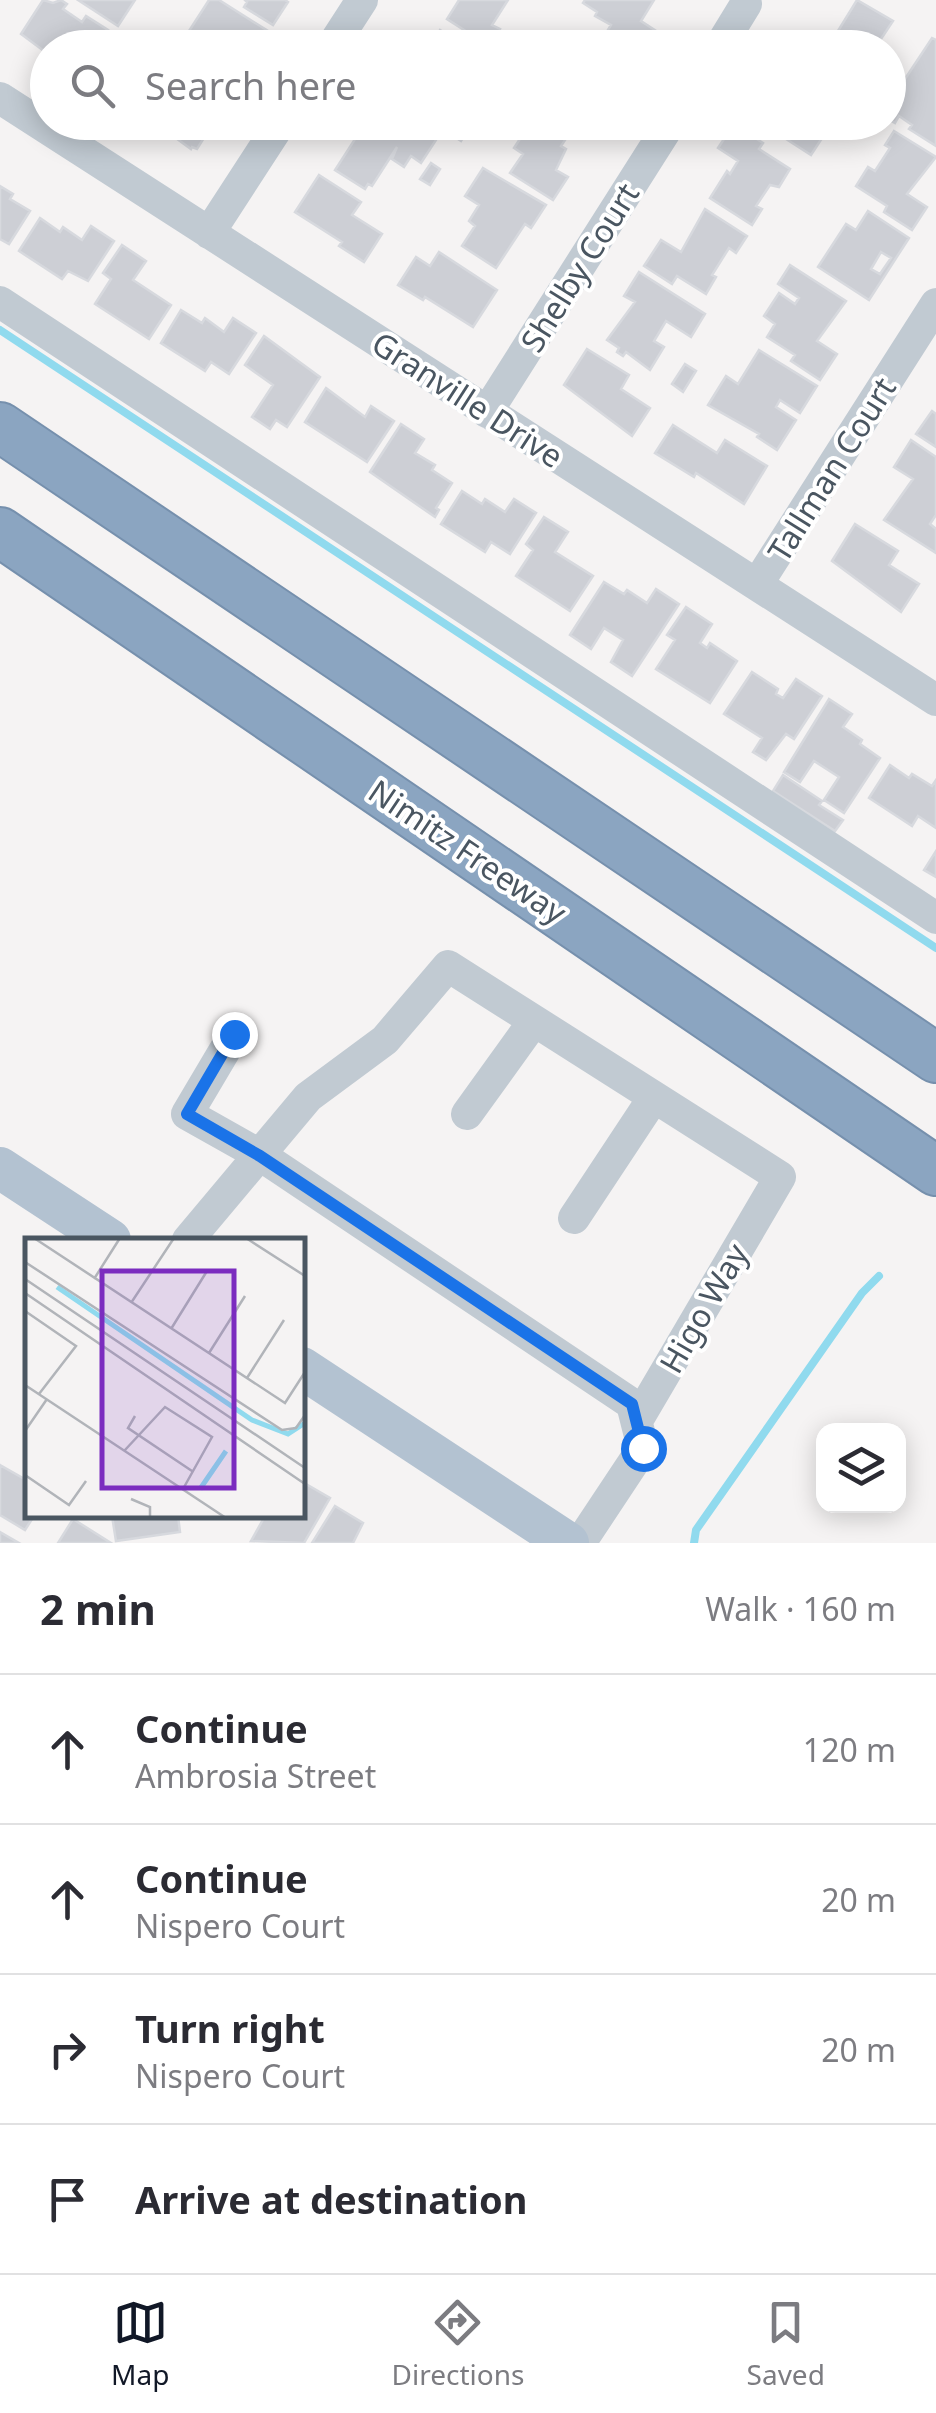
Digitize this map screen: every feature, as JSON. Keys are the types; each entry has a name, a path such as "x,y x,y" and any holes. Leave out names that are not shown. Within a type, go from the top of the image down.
{"highway":[{"path":"0,427 936,1058"},
{"name":"Nimitz Freeway","path":"0,532 936,1171"}],"main road":[{"path":"0,1168 107,1238"},
{"path":"305,1370 568,1543"}],"street":[{"path":"343,30 362,0"},
{"path":"730,30 746,4"},
{"name":"Granville Drive","path":"0,98 30,117"},
{"name":"Granville Drive","path":"65,140 936,700"},
{"path":"208,233 269,140"},
{"name":"Shelby Court","path":"487,412 660,140"},
{"path":"0,302 936,918"},
{"name":"Tallman Court","path":"758,584 936,304"},
{"path":"190,1238 308,1097 385,1040 448,966 654,1097 574,1218"},
{"path":"467,1114 534,1021"},
{"path":"234,1034 187,1114 260,1156 632,1404 638,1419"},
{"name":"Higo Way","path":"580,1543 643,1448 638,1419 780,1176 654,1097"}],"building":[{"path":"43,0 61,0 67,4 63,9 82,22 86,16 108,30 30,30 30,41 21,34"},
{"path":"78,0 135,0 118,26"},
{"path":"209,0 219,0 266,30 190,30"},
{"path":"245,0 288,2 273,25 244,7"},
{"path":"459,0 508,0 492,25 499,30 464,30 447,19"},
{"path":"654,0 641,21 655,30 608,30 611,25 583,3"},
{"path":"857,0 893,21 887,30 839,30"},
{"path":"932,38 936,40 936,146 909,129 912,125 906,121 906,77"},
{"path":"906,138 936,157 907,194 927,207 912,230 884,212 887,206 856,186 868,167 875,171 890,148 885,145 888,140"},
{"path":"179,140 203,140 197,149"},
{"path":"354,140 436,140 421,163 411,156 404,167 392,159 397,147 372,186 368,184 365,189 335,170"},
{"path":"519,140 565,140 561,146 566,149 556,170 568,177 553,200 510,173 523,154 514,148"},
{"path":"723,140 758,140 763,143 759,149 790,169 779,187 770,185 756,206 762,209 752,225 710,198 738,161 718,148"},
{"path":"788,140 821,140 811,155"},
{"path":"431,163 440,169 430,185 420,179"},
{"path":"483,168 546,205 531,228 525,224 496,268 462,246 475,226 469,221 479,205 465,196"},
{"path":"319,175 361,202 352,215 382,234 364,262 339,246 342,242 295,212"},
{"path":"0,186 13,194 10,199 30,211 9,244 0,239"},
{"path":"705,209 747,236 736,253 729,248 712,275 716,277 706,294 677,276 672,284 644,266 661,240 681,252"},
{"path":"868,211 909,238 869,300 818,267 846,224 856,230","holes":["881,252 891,258 880,274 871,269"]},
{"path":"40,218 60,232 63,227 82,240 91,226 114,241 88,281 68,271 62,279 19,251"},
{"path":"122,245 146,261 133,280 171,305 149,339 95,304 111,279 103,273"},
{"path":"439,252 497,290 473,327 398,285 416,257 430,266"},
{"path":"790,265 846,301 817,341 837,354 820,380 791,361 795,355 767,337 775,324 764,316 779,293 795,304 799,298 778,284"},
{"path":"639,272 705,314 691,337 666,321 654,341 664,347 650,370 626,352 623,356 617,352 619,348 607,340 635,302 624,296"},
{"path":"181,310 202,323 205,318 224,332 233,318 256,333 229,374 211,362 205,371 161,343"},
{"path":"264,336 320,377 287,427 276,420 270,429 252,417 273,385 245,365"},
{"path":"587,349 629,375 621,389 650,408 632,436 564,385"},
{"path":"759,350 817,386 800,413 780,400 776,407 796,420 777,450 757,437 759,434 708,405 726,376 738,384"},
{"path":"685,364 696,371 683,392 672,384"},
{"path":"326,388 365,417 371,406 394,421 367,462 305,422"},
{"path":"932,411 936,414 936,447 916,434"},
{"path":"401,424 424,439 415,453 435,465 432,470 452,483 436,508 439,510 435,517 370,472"},
{"path":"673,425 717,453 725,440 767,466 744,504 696,473 694,477 655,453"},
{"path":"911,440 936,457 936,515 930,524 936,529 936,553 884,520 913,479 894,467"},
{"path":"462,491 505,512 514,499 536,513 510,554 491,542 485,552 441,524"},
{"path":"544,517 568,532 555,552 593,576 570,611 516,576 533,550 526,544"},
{"path":"855,524 898,551 889,565 919,584 901,612 832,561"},
{"path":"604,582 647,603 656,589 679,604 632,676 611,662 623,640 604,628 591,649 570,635"},
{"path":"686,607 712,624 700,643 707,648 710,643 737,661 710,703 656,669 675,640 667,635"},
{"path":"752,672 778,689 776,694 783,698 796,679 822,696 794,739 786,734 766,760 753,752 762,738 724,714"},
{"path":"829,699 852,714 843,727 880,758 844,813 824,800 839,777 814,761 800,782 784,772"},
{"path":"890,765 909,778 912,774 932,786 936,780 936,828 918,816 912,826 869,798"},
{"path":"783,775 843,820 835,831 773,791"},
{"path":"936,851 936,877 924,870"},
{"path":"0,1465 25,1479 25,1518 33,1518 25,1530 0,1515"},
{"path":"305,1485 330,1498 304,1543 251,1541 264,1518 305,1518"},
{"path":"335,1506 363,1523 353,1543 312,1543"},
{"path":"112,1518 178,1518 180,1532 116,1541"},
{"path":"73,1519 111,1543 58,1543"},
{"path":"0,1532 19,1543 0,1543"}],"waterway":[{"path":"0,330 936,948"},
{"path":"694,1543 696,1530 862,1293 879,1276"}],"route":[{"path":"234,1034 187,1114 260,1156 632,1404 643,1448"}]}
